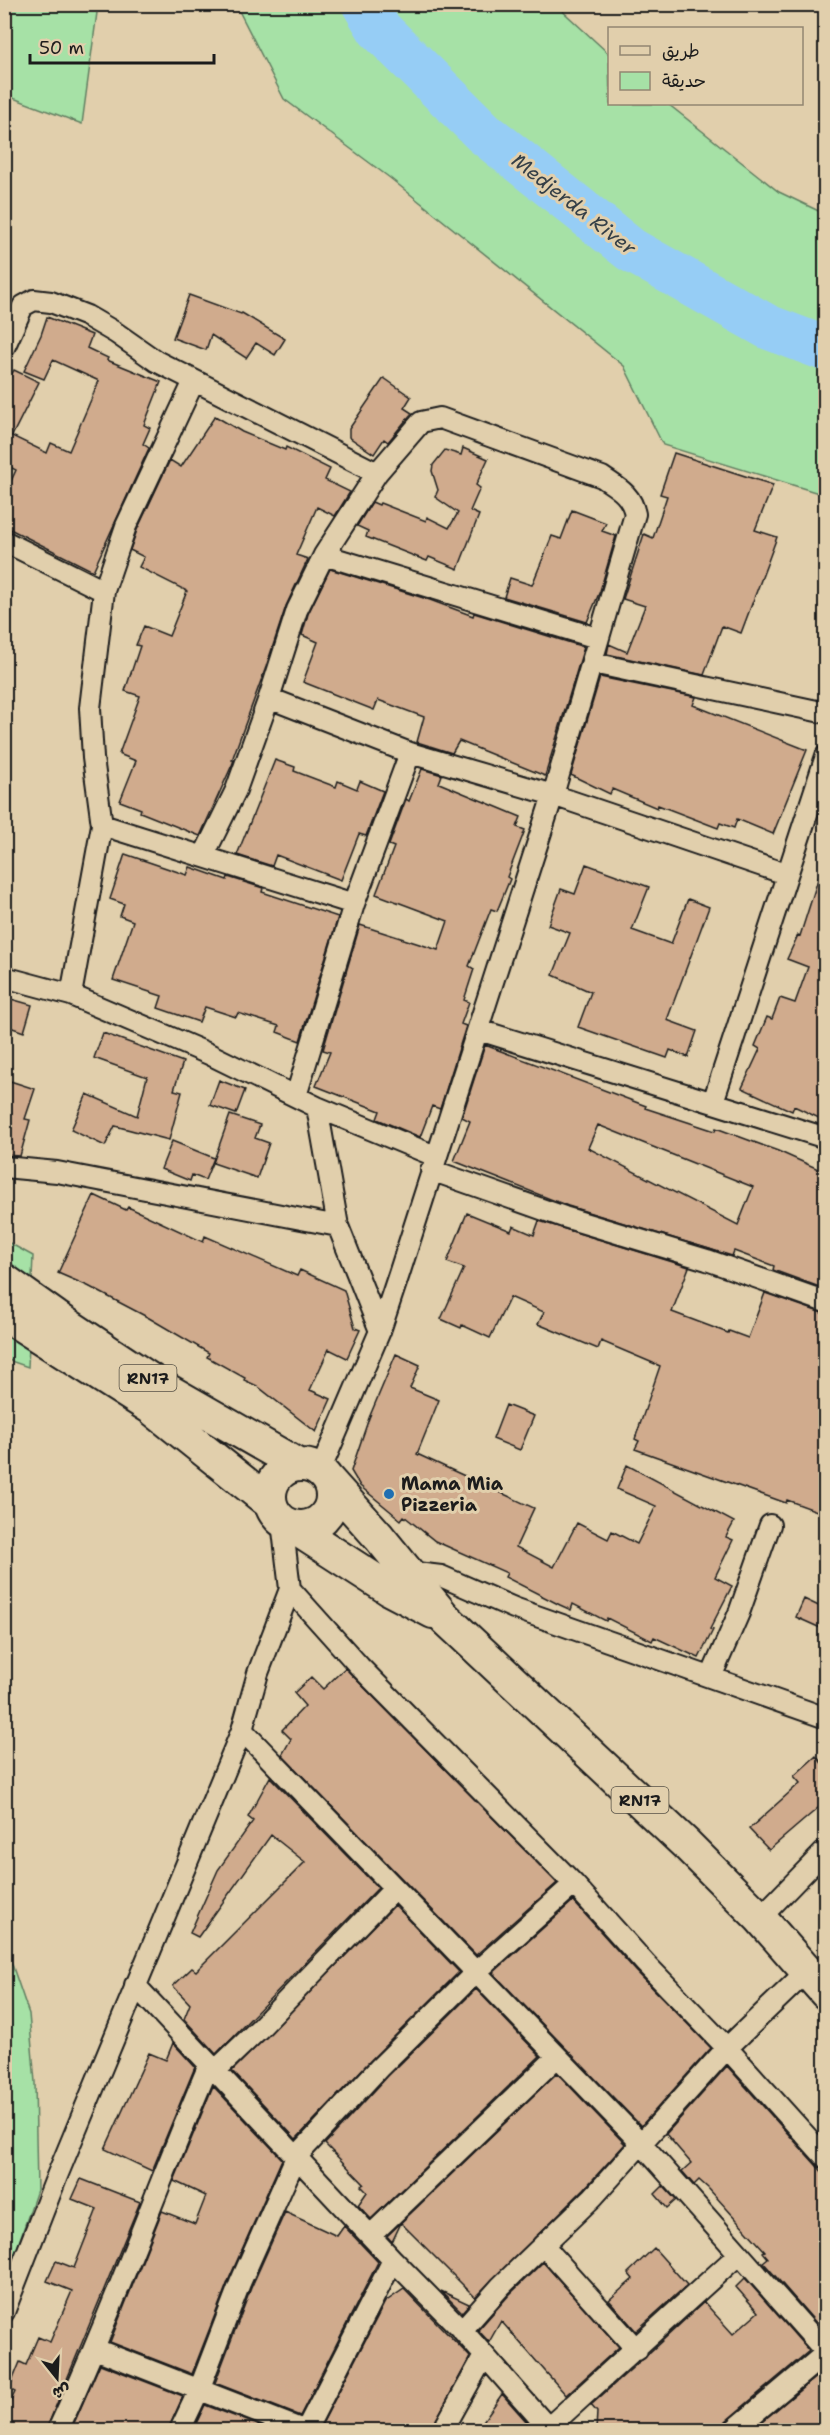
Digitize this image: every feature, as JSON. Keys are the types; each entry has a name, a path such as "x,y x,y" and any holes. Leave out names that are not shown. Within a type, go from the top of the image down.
{"main road":[{"name":"RN17","path":"4,1280 157,1384 315,1472 399,1580"},
{"name":"RN17","path":"4,1314 150,1407 282,1517 399,1580 445,1618 635,1795 760,1918 816,1982"},
{"path":"287,1468 315,1472 332,1490 332,1500 322,1519 314,1525 282,1517 273,1482 287,1468"}],"street":[{"path":"4,348 23,306 34,300 51,302 87,316 156,361 377,472"},
{"path":"71,994 102,825 93,758 90,708 104,591 126,526 194,381"},
{"path":"204,855 236,790 297,610 324,555 377,472 421,422 440,418 602,477 626,493 633,503 635,514 553,795 380,1330 315,1472"},
{"path":"4,541 104,591"},
{"path":"324,555 597,638"},
{"path":"592,663 825,713"},
{"path":"269,698 410,753 553,795 786,874"},
{"path":"296,1096 354,904 410,753"},
{"path":"713,1102 825,756"},
{"path":"102,825 204,855 354,904"},
{"path":"4,977 71,994 209,1054 433,1163 564,1217 707,1260 825,1302"},
{"path":"478,1030 825,1138"},
{"path":"316,1107 338,1226 380,1330"},
{"path":"4,1167 57,1172 338,1226"},
{"path":"4,2312 57,2176 242,1730 258,1673 290,1589 282,1517"},
{"path":"711,1677 739,1613 770,1525"},
{"path":"399,1580 441,1576 514,1608 825,1718"},
{"path":"290,1589 360,1667 574,1884 645,1963 727,2048 825,2158"},
{"path":"242,1730 641,2143 825,2352 734,2430"},
{"path":"760,1918 825,1850"},
{"path":"180,2430 199,2390 240,2283 296,2157 379,2068 476,1972 574,1884"},
{"path":"58,2430 95,2349 172,2152 212,2068 267,2021 394,1889"},
{"path":"462,2330 501,2286 593,2197 727,2048 816,1982"},
{"path":"135,1986 462,2330 549,2429 738,2255"},
{"path":"371,2235 557,2057"},
{"path":"543,2245 637,2350"},
{"path":"95,2349 305,2430 393,2260"},
{"path":"443,2430 484,2356"}],"green space":[{"path":"4,5 98,5 82,124 5,95"},
{"path":"236,5 556,5 608,53 608,105 669,105 779,192 825,214 825,495 663,445 624,366 390,178 284,99"},
{"path":"4,1240 33,1256 28,1367 5,1359"},
{"path":"5,1944 29,2014 35,2082 37,2190 5,2283"}],"building":[{"path":"189,295 242,313 285,339 275,355 256,343 246,358 211,335 206,350 173,338"},
{"path":"47,317 92,335 87,348 108,358 107,360 161,382 144,425 150,428 143,444 149,448 93,571 4,526 4,496 16,470 4,464 4,388 14,370 39,382 12,436 47,453 51,443 69,451 99,381 53,360 44,379 24,371"},
{"path":"384,378 411,397 404,408 412,413 388,442 384,439 374,454 349,437 349,429"},
{"path":"215,416 242,432 285,450 286,447 330,469 325,480 350,492 335,516 317,507 296,555 308,559 286,606 232,760 234,760 200,836 140,812 141,809 120,801 136,761 119,754 140,696 125,691 140,646 136,645 144,626 169,636 187,591 139,567 144,557 130,550 170,460 181,467"},
{"path":"463,448 488,459 476,485 480,488 470,511 479,515 458,569 429,557 427,561 366,537 368,531 357,526 372,502 426,521 427,517 449,528 458,513 435,497 438,490 432,471 433,465 445,450 461,455"},
{"path":"674,453 773,485 755,530 777,537 741,633 722,626 704,675 607,654 609,644 627,652 645,606 623,599 644,534 653,538 667,496 660,494"},
{"path":"572,510 606,523 602,531 616,536 600,591 587,622 504,597 510,578 532,585 552,536 561,539"},
{"path":"330,569 473,616 474,613 584,647 545,776 459,741 452,753 417,742 424,717 378,700 374,710 303,682 318,642 302,635 308,614"},
{"path":"600,677 696,697 693,705 807,750 773,834 737,819 734,828 720,823 718,828 658,805 657,808 612,789 610,794 571,775"},
{"path":"275,760 295,767 294,771 336,787 338,781 357,789 360,781 383,791 366,836 359,834 341,880 276,855 272,866 237,855"},
{"path":"422,769 442,775 439,783 521,817 517,827 525,830 507,877 510,879 497,911 491,909 469,966 474,969 464,1000 469,1002 461,1024 466,1026 440,1109 432,1106 420,1137 377,1119 380,1111 316,1086 330,1052 323,1050 360,925 438,950 448,921 376,894 394,847 389,845 406,799 409,801"},
{"path":"125,854 187,875 190,867 227,880 228,877 263,888 262,892 338,917 300,1041 277,1032 279,1026 238,1013 236,1017 205,1007 199,1022 158,1008 162,996 113,980 133,921 120,916 124,904 110,899"},
{"path":"586,864 649,887 632,930 671,944 688,899 709,907 667,1020 697,1031 688,1057 670,1050 667,1058 578,1027 591,992 553,975 570,933 548,925 561,889 575,894"},
{"path":"821,870 825,871 825,1109 821,1119 794,1106 792,1111 742,1088 760,1049 755,1046 767,1017 772,1019 780,998 795,1003 808,967 787,959 798,935 800,936"},
{"path":"4,997 32,1005 24,1032 4,1025"},
{"path":"103,1033 183,1062 174,1090 182,1092 169,1140 115,1126 105,1146 71,1130 87,1094 137,1116 147,1077 94,1058"},
{"path":"485,1045 646,1106 645,1108 715,1131 716,1128 778,1151 825,1172 825,1289 773,1270 774,1266 734,1251 732,1256 568,1206 454,1161 470,1121 462,1117","holes":["598,1125 753,1187 738,1225 588,1148"]},
{"path":"4,1079 35,1089 25,1119 30,1120 20,1156 4,1155"},
{"path":"219,1080 245,1090 236,1114 210,1105"},
{"path":"230,1115 260,1125 255,1138 269,1143 257,1178 213,1163"},
{"path":"172,1141 214,1158 205,1180 192,1175 190,1181 161,1169"},
{"path":"94,1195 126,1210 128,1207 203,1242 205,1236 297,1276 300,1270 344,1290 355,1328 360,1330 347,1358 329,1349 310,1390 331,1399 316,1432 257,1386 207,1357 209,1353 149,1318 58,1273"},
{"path":"467,1213 511,1231 513,1226 534,1235 539,1221 689,1267 672,1312 728,1333 729,1331 748,1338 765,1293 825,1314 825,1514 787,1500 786,1503 635,1449 639,1441 635,1439 660,1366 601,1341 598,1349 538,1324 544,1312 510,1297 490,1338 462,1325 461,1328 441,1319 464,1268 447,1262"},
{"path":"396,1354 420,1365 410,1388 439,1400 417,1454 534,1508 516,1547 554,1567 577,1523 608,1539 612,1531 637,1544 656,1506 617,1489 627,1465 734,1522 726,1537 733,1540 715,1577 732,1586 710,1629 713,1630 699,1658 654,1637 652,1641 573,1604 571,1610 560,1605 505,1577 507,1573 435,1541 404,1516 401,1520 360,1486 351,1471 369,1418"},
{"path":"506,1405 534,1416 520,1450 493,1439"},
{"path":"804,1599 825,1609 825,1630 796,1617"},
{"path":"345,1668 557,1883 476,1955 282,1755 291,1739 282,1730 305,1706 294,1693 311,1677 323,1689"},
{"path":"816,1756 825,1767 825,1802 769,1850 749,1829 800,1783 794,1776"},
{"path":"270,1777 378,1888 216,2054 184,2019 190,2004 173,1986 192,1968 196,1971 305,1862 271,1835 198,1937 190,1933 218,1870 253,1821 248,1817"},
{"path":"573,1901 636,1971 711,2048 641,2126 493,1973"},
{"path":"395,1905 459,1972 296,2139 232,2071"},
{"path":"476,1989 540,2056 371,2219 358,2205 367,2192 361,2186 364,2184 325,2144 388,2076"},
{"path":"173,2043 195,2067 152,2171 105,2149 149,2053 166,2060"},
{"path":"727,2066 825,2175 825,2318 818,2325 763,2262 768,2258 763,2252 765,2251 708,2188 699,2180 694,2185 682,2171 691,2163 666,2134"},
{"path":"557,2073 625,2144 584,2189 475,2297 401,2223 392,2242 387,2236"},
{"path":"213,2086 282,2159 229,2279 192,2374 110,2342 162,2211 195,2224 206,2196 174,2181"},
{"path":"81,2179 140,2202 46,2430 19,2430 4,2424 4,2415 15,2392 9,2389 20,2362 26,2365 38,2337 50,2342 72,2291 47,2281 56,2261 74,2268 97,2209 72,2199"},
{"path":"663,2186 676,2200 667,2208 655,2194"},
{"path":"285,2212 337,2236 344,2226 378,2262 300,2416 215,2383 251,2288"},
{"path":"654,2248 687,2285 636,2331 609,2300 633,2279 628,2273"},
{"path":"543,2262 619,2347 566,2395 501,2321 489,2342 478,2330"},
{"path":"745,2278 809,2351 726,2421 722,2430 596,2430 597,2412 591,2405 704,2302 733,2334 758,2312 736,2287"},
{"path":"404,2289 470,2357 431,2430 319,2430 385,2302"},
{"path":"441,2291 469,2304 462,2312"},
{"path":"100,2364 183,2396 168,2430 71,2430"},
{"path":"817,2376 825,2386 825,2430 752,2430"},
{"path":"502,2394 534,2430 477,2430"},
{"path":"205,2405 271,2430 193,2430"}],"waterway":[{"name":"Medjerda River","path":"364,4 379,29 484,133 631,250 768,327 826,349"}],"place":[{"name":"Mama Mia Pizzeria","path":"389,1494"}]}
